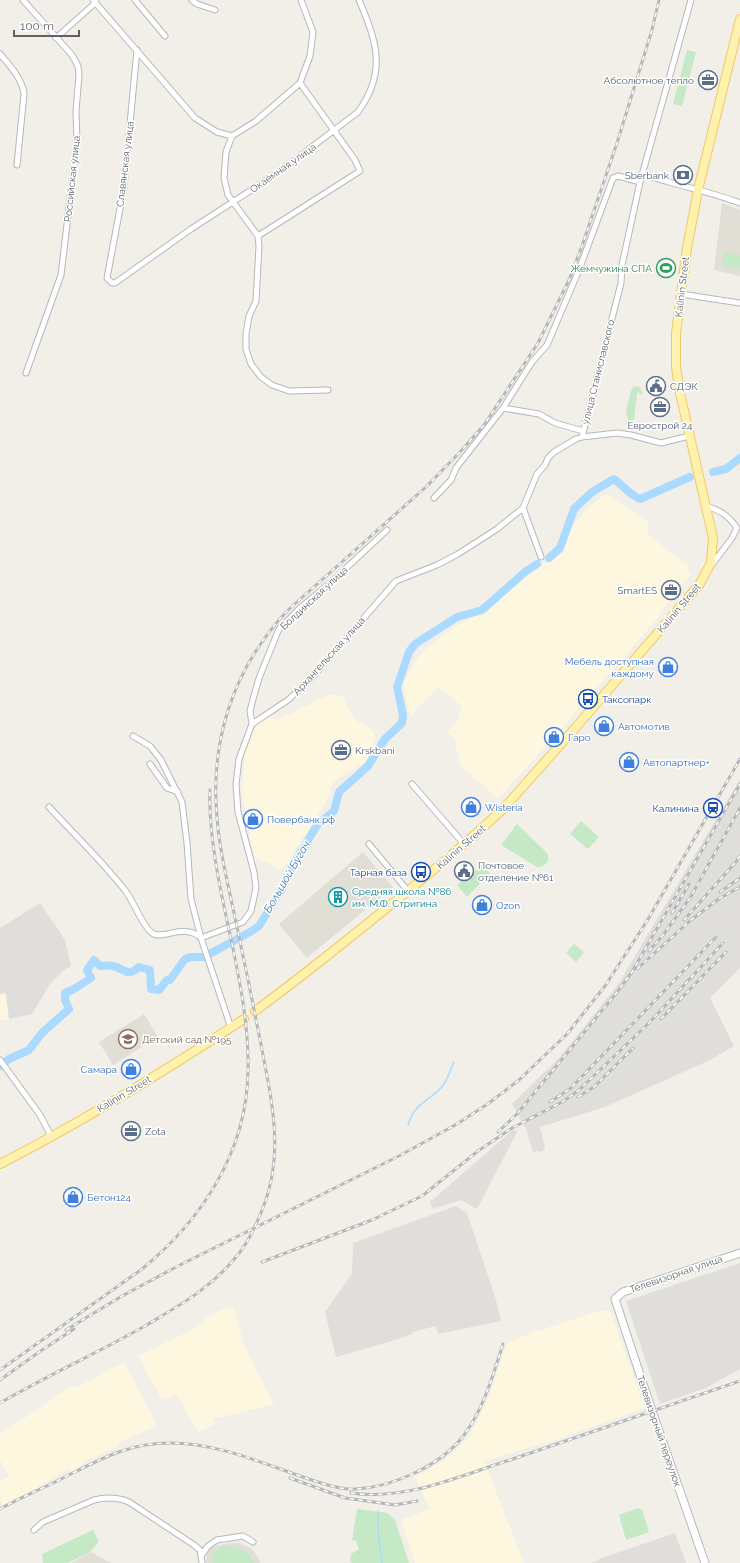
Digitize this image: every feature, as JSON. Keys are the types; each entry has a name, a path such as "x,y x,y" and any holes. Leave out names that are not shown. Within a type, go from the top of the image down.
{"main road":[{"name":"Kalinin Street","path":"0,1164 52,1136 154,1076 231,1028 329,956 408,891 504,808 700,585 707,572 713,553 713,538 689,436 676,368 676,333 687,248 698,190 740,19"}],"street":[{"name":"Российская улица","path":"23,0 72,55 78,66 79,75 76,111 77,140 61,275 26,373"},
{"path":"135,0 165,36"},
{"path":"192,0 197,4 215,10"},
{"path":"56,38 93,5 94,1 195,118 217,132 232,136 256,121 300,83 310,56 313,32 301,0"},
{"name":"Окаёмная улица","path":"108,278 109,281 115,283 190,228 279,172 334,132 358,112 367,100 374,82 377,67 376,49 372,30 359,0"},
{"name":"улица Станиславского","path":"503,408 539,414 555,423 583,431 621,283 622,265 642,174 691,0"},
{"name":"Славянская улица","path":"108,278 124,187 137,50"},
{"path":"0,54 18,76 24,88 17,166"},
{"path":"258,236 360,171 355,160 300,83"},
{"path":"232,136 226,152 224,178 228,195 258,236 259,246 256,301 250,316 246,334 246,349 251,364 261,377 272,385 289,391 328,390"},
{"path":"642,174 740,203"},
{"path":"434,498 451,480 456,468 503,408 532,362 547,344 579,270 613,178 618,176 640,182"},
{"path":"681,294 740,302"},
{"path":"582,437 583,431"},
{"path":"541,557 523,508 537,474 545,465 550,454 582,437 617,433 661,443 689,436"},
{"path":"706,506 718,510 731,519 736,528 732,538 707,572"},
{"name":"Архангельская улица","path":"252,724 288,700 309,681 396,581 458,554 497,529 523,508"},
{"name":"Болдинская улица","path":"252,724 250,711 259,678 280,629 387,530"},
{"path":"201,938 243,922 251,911 256,888 254,872 238,812 236,784 240,759 252,724"},
{"path":"133,736 150,746 161,760 182,802 187,844 190,899 227,1021 231,1028"},
{"path":"150,764 167,788 178,792"},
{"path":"412,784 464,844"},
{"path":"49,807 125,890 152,933 158,935 180,931 196,933 201,938"},
{"path":"369,844 408,891"},
{"path":"0,1060 40,1115 52,1136"},
{"name":"Телевизорная улица","path":"615,1299 623,1292 740,1253"},
{"name":"Телевизорный переулок","path":"615,1299 652,1412 705,1563"},
{"path":"34,1530 43,1522 94,1500 102,1498 119,1498 129,1502 194,1545 200,1550 202,1563"},
{"path":"202,1556 208,1546 217,1540 243,1536 253,1542"}],"shaded area":[{"path":"722,203 740,210 740,276 714,270"},
{"path":"606,494 649,522 647,534 688,566 687,569 692,573 672,595 673,598 661,611 659,617 498,799 461,766 456,750 455,740 447,733 459,718 462,706 438,687 410,716 403,683 418,657 431,644 461,623 486,612 527,574 562,553 575,522 592,504"},
{"path":"328,695 342,696 355,720 370,727 376,737 368,760 338,778 332,785 325,804 282,870 254,856 242,791 245,751 248,739 258,724 270,717 278,720"},
{"path":"740,779 740,968 710,998 734,1046 708,1061 605,1107 540,1127 545,1147 544,1150 540,1152 533,1152 526,1129 512,1104 559,1058 619,983"},
{"path":"363,852 393,887 307,958 279,924"},
{"path":"40,903 65,940 71,966 64,970 50,984 32,1014 9,1019 6,993 0,994 0,928"},
{"path":"5,993 9,1019 0,1020 0,994"},
{"name":"Детский сад №195","path":"144,1014 158,1037 113,1065 99,1042"},
{"path":"514,1129 517,1132 477,1209 461,1200 433,1209 430,1202"},
{"path":"456,1206 467,1213 496,1300 501,1321 438,1334 436,1326 412,1332 412,1334 392,1341 336,1357 325,1312 352,1274 353,1243"},
{"path":"740,1263 740,1369 706,1388 660,1404 626,1301"},
{"path":"234,1307 243,1342 274,1404 213,1419 215,1424 198,1432 176,1393 162,1400 138,1356 198,1327 206,1318 222,1310"},
{"path":"602,1310 610,1311 645,1408 555,1440 484,1461 524,1563 415,1563 401,1520 430,1509 415,1477 445,1460 468,1438 476,1425 490,1393 507,1343 531,1333"},
{"path":"124,1362 157,1425 116,1444 118,1447 89,1459 71,1472 69,1469 30,1492 1,1506 0,1482 9,1476 0,1460 0,1434 46,1404 53,1397 75,1385 78,1387"},
{"path":"675,1533 686,1563 591,1563 599,1559"},
{"path":"229,1543 239,1543 247,1546 253,1550 261,1563 206,1563 207,1551 210,1548"},
{"path":"91,1552 111,1563 71,1563"}],"green space":[{"path":"687,50 696,52 682,106 673,104"},
{"path":"724,252 740,255 740,269 722,265"},
{"path":"634,386 640,387 642,394 640,395 639,392 637,393 633,428 630,427 626,411 631,391"},
{"path":"581,821 599,837 588,849 570,834"},
{"path":"517,824 547,853 548,861 545,865 537,867 501,845"},
{"path":"482,866 490,873 467,897 457,885"},
{"path":"574,944 584,952 576,962 566,953"},
{"path":"638,1508 642,1510 649,1532 626,1540 619,1515"},
{"path":"357,1509 388,1513 395,1520 409,1563 352,1563 350,1560 351,1554 359,1549 356,1541 352,1540"},
{"path":"93,1530 99,1542 90,1552 68,1563 43,1563 42,1554"},
{"path":"227,1546 237,1547 244,1550 255,1563 212,1563 215,1551"}],"waterway":[{"name":"Большой Бугач","path":"713,472 726,469 740,458"},
{"path":"549,558 560,548 574,509 592,492 614,479 640,499 690,477"},
{"name":"Большой Бугач","path":"0,1066 9,1059 29,1050 42,1033 69,1009 65,1000 65,993 91,978 87,970 94,960 100,966 113,966 126,972 131,972 139,967 150,970 151,989 159,990 167,980 170,980 185,959 190,957 204,957 259,926 282,889 290,871 317,825 334,811 339,792 368,766 385,739 402,723 403,715 397,687 409,652 415,644 457,617 482,610 525,572 537,564"},
{"path":"408,1125 414,1112 443,1085 454,1062"},
{"path":"378,1511 378,1529 382,1563"}],"railway":[{"path":"0,1403 109,1346 194,1296 226,1268 244,1247 250,1237 260,1215 272,1175 275,1136 271,1096 219,839 216,798 217,768 221,739 228,711 238,684 251,659 268,634 287,611 427,486 460,452 484,425 538,343 569,280 582,246 617,143 652,30 659,0"},
{"path":"66,1330 122,1296 178,1266 399,1156 457,1124 489,1103 519,1080 567,1034 605,986 647,921 740,759"},
{"path":"498,1132 517,1114 632,972 740,784"},
{"path":"0,1370 142,1269 164,1250 184,1229 202,1206 217,1182 230,1156 239,1129 246,1100 248,1054 241,988 223,903 213,845 210,790"},
{"path":"649,951 663,935 690,898 740,808"},
{"path":"684,920 740,856"},
{"path":"720,892 740,878"},
{"path":"672,913 689,884"},
{"path":"637,969 691,920 720,898 740,887"},
{"path":"550,1102 571,1088 716,937"},
{"path":"262,1262 372,1220 422,1196 478,1151 512,1128 562,1102 578,1091 649,1023 723,943"},
{"path":"661,1019 726,952"},
{"path":"578,1097 594,1087 633,1048"},
{"path":"0,1380 74,1329"},
{"path":"0,1509 103,1458 128,1449 155,1444 189,1444 227,1451 300,1476 342,1488 356,1489 370,1487 401,1479 430,1465 443,1456 455,1446 464,1435 482,1403 492,1379 503,1344"},
{"path":"351,1493 372,1495 432,1486 740,1381"},
{"path":"290,1478 345,1498 395,1505 417,1501"}],"place":[{"name":"Абсолютное тепло","path":"708,80"},
{"name":"Sberbank","path":"683,175"},
{"name":"Жемчужина СПА","path":"666,268"},
{"name":"СДЭК","path":"656,386"},
{"name":"Еврострой 24","path":"660,407"},
{"name":"SmartES","path":"671,590"},
{"name":"Мебель доступная каждому","path":"668,667"},
{"name":"Таксопарк","path":"588,699"},
{"name":"Автомотив","path":"604,726"},
{"name":"Гаро","path":"554,737"},
{"name":"Krskbani","path":"341,750"},
{"name":"Автопартнер+","path":"629,762"},
{"name":"Wisteria","path":"471,807"},
{"name":"Калинина","path":"713,808"},
{"name":"Повербанк.рф","path":"253,819"},
{"name":"Почтовое отделение №61","path":"464,871"},
{"name":"Тарная база","path":"421,872"},
{"name":"Средняя школа №86 им. М.Ф. Стригина","path":"338,897"},
{"name":"Ozon","path":"482,905"},
{"name":"Детский сад №195","path":"128,1039"},
{"name":"Самара","path":"131,1069"},
{"name":"Zota","path":"131,1131"},
{"name":"Бетон124","path":"73,1197"}]}
